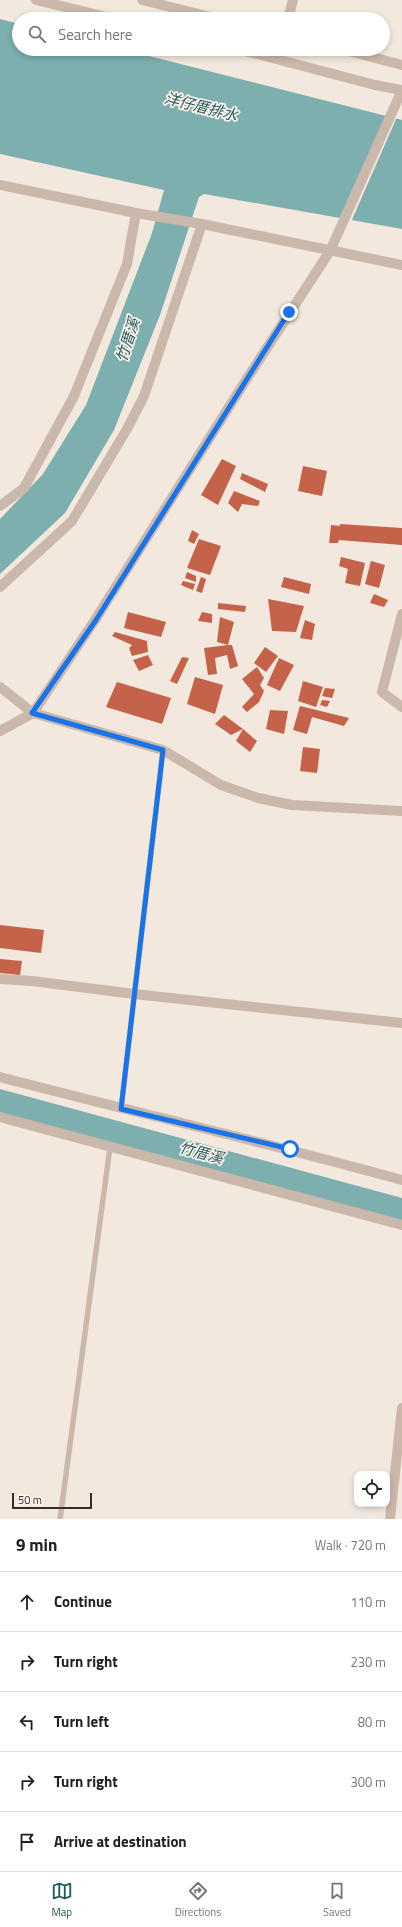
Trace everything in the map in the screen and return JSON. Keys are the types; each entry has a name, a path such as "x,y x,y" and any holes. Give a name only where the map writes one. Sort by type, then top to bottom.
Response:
{"street":[{"path":"36,0 86,12"},
{"path":"142,0 191,12"},
{"path":"290,12 293,0"},
{"path":"0,731 32,713 96,620 250,374 330,251 402,90 375,85 265,56"},
{"path":"368,56 402,65"},
{"path":"0,185 402,265"},
{"path":"0,506 24,488 74,396 127,264 136,213"},
{"path":"0,587 72,521 127,429 144,396 202,224"},
{"path":"402,614 382,692 402,707"},
{"path":"0,687 32,713 163,750 221,785 258,798 292,805 402,811"},
{"path":"0,979 32,981 134,994 402,1023"},
{"path":"0,1077 121,1109 290,1149 402,1180"},
{"path":"0,1117 402,1226"},
{"path":"390,1519 402,1408"}],"lane":[{"path":"121,1109 163,750"},
{"path":"60,1519 110,1147"}],"water":[{"path":"0,19 12,22 12,56 149,56 402,120 402,229 204,194 199,197 160,315 114,430 65,513 0,574 0,519 43,474 86,405 152,233 164,190 0,154"},
{"name":"竹厝溪","path":"0,1089 402,1198 402,1225 0,1114"}],"pier":[{"path":"390,115 397,117 351,222 345,221"}],"building":[{"path":"222,459 236,466 218,505 201,495"},
{"path":"303,466 327,471 322,496 298,491"},
{"path":"242,473 268,484 265,492 240,479"},
{"path":"234,491 260,501 258,506 242,504 238,512 228,503"},
{"path":"340,524 402,528 402,545 339,540 338,543 329,543 331,525 340,526"},
{"path":"192,530 199,534 194,544 188,541"},
{"path":"199,539 221,546 210,575 187,568"},
{"path":"341,557 365,563 360,586 345,583 348,569 339,566"},
{"path":"371,561 385,565 379,588 365,584"},
{"path":"187,572 196,576 196,582 185,578"},
{"path":"201,577 206,579 202,593 196,591"},
{"path":"284,577 311,584 309,594 281,587"},
{"path":"183,581 195,584 193,590 181,585"},
{"path":"374,594 388,600 384,607 370,603"},
{"path":"268,599 304,606 296,632 272,631"},
{"path":"218,603 246,606 245,612 218,609"},
{"path":"128,612 166,622 161,637 124,628"},
{"path":"202,612 212,614 212,623 198,621"},
{"path":"220,617 234,622 228,645 217,642"},
{"path":"305,620 315,624 312,640 300,638"},
{"path":"115,632 147,641 148,652 132,656 129,648 132,645 112,636"},
{"path":"232,645 238,666 230,669 227,655 215,658 217,674 208,675 204,648"},
{"path":"265,647 278,656 266,672 254,663"},
{"path":"148,655 153,665 139,671 133,660"},
{"path":"182,657 189,658 177,684 170,681"},
{"path":"279,658 294,665 280,691 267,685"},
{"path":"257,667 264,678 260,685 264,691 259,702 247,712 242,707 254,694 242,679"},
{"path":"195,677 223,685 215,714 187,704"},
{"path":"303,681 323,687 316,707 298,701"},
{"path":"117,682 171,698 162,724 106,707"},
{"path":"325,688 335,689 332,698 322,696"},
{"path":"322,700 330,701 327,707 320,705"},
{"path":"300,706 349,718 344,726 312,717 307,734 293,730"},
{"path":"270,710 288,711 284,734 266,729"},
{"path":"224,715 243,729 231,735 215,724"},
{"path":"243,729 257,741 250,752 236,741"},
{"path":"303,747 320,749 317,773 300,771"},
{"path":"0,925 44,930 41,953 0,948"},
{"path":"0,959 22,961 20,975 0,973"}],"route":[{"path":"289,312 96,620 32,713 163,750 121,1109 290,1149"}],"water label":[{"name":"洋仔厝排水","path":"201,107"}]}
